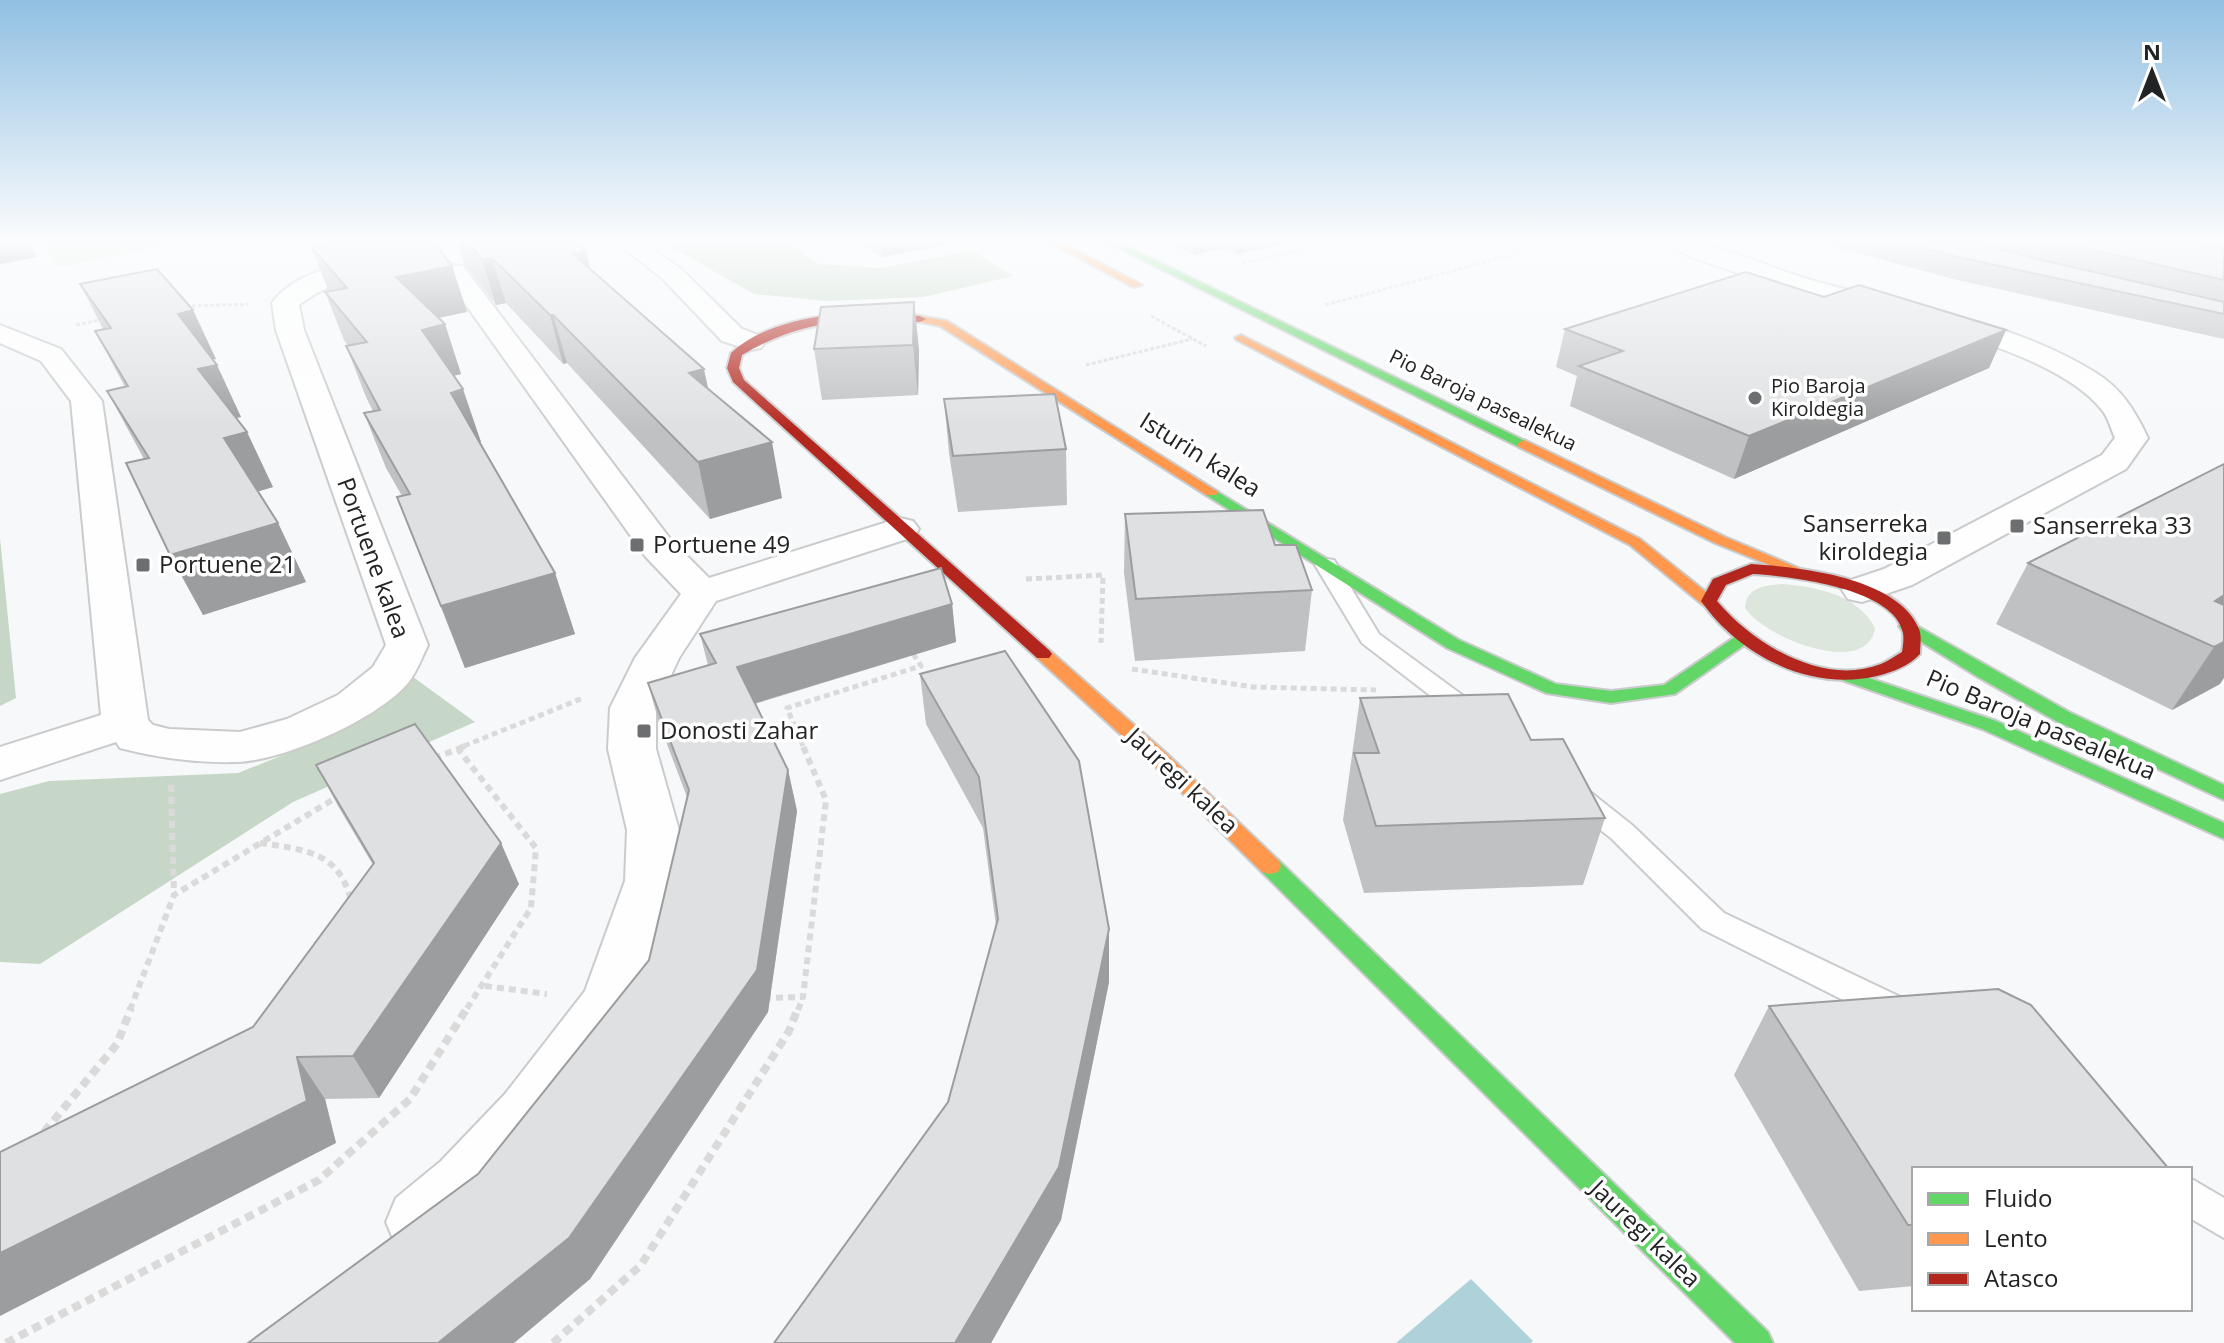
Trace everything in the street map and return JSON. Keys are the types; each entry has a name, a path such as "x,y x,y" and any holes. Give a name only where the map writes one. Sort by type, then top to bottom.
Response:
{"main road":[{"name":"Pio Baroja pasealekua","path":"1239,305 1720,540 1795,570 1862,590 1897,613 1908,626 2005,691 2070,725 2224,793"},
{"name":"Isturin kalea","path":"751,342 790,326 838,317 908,317 943,323 1453,644 1552,689 1611,697 1669,690 1741,641"},
{"name":"Pio Baroja pasealekua","path":"1225,330 1635,542 1674,570 1709,601 1719,621 1741,641 1769,656 1835,672 1989,725 2224,832"},
{"name":"Jauregi kalea","path":"751,342 737,353 733,368 739,382 1160,759 1757,1343"},
{"name":"Pio Baroja pasealekua","path":"1709,601 1711,589 1719,580 1733,573 1761,568 1795,570"},
{"name":"Pio Baroja pasealekua","path":"1835,672 1862,674 1902,663 1912,652 1914,640 1908,626"}],"street":[{"name":"Portuene kalea","path":"125,723 137,737 169,744 240,747 303,730 354,705 391,675 407,645 290,330 285,305"},
{"path":"479,305 658,548 702,593"},
{"path":"702,305 732,335 751,342"},
{"path":"1862,590 1898,577 2114,462 2132,438 2129,421 2107,393 2055,361 1956,326 1878,305"},
{"path":"0,764 125,723 86,401 51,355 6,336"},
{"path":"376,1257 465,1184 528,1115 611,1002 652,881 653,830 632,749 633,708 657,658 702,593 900,529"}],"lane":[{"path":"1325,563 1370,638 1491,729"},
{"path":"1562,785 1622,832 1713,921 1922,1024"},
{"path":"2192,1197 2224,1220"}],"path":[{"path":"180,306 226,305"},
{"path":"1320,306 1325,305"},
{"path":"6,336 119,316"},
{"path":"1078,367 1192,339"},
{"path":"1018,580 1103,575 1101,647"},
{"path":"553,1343 641,1265 789,1031 803,997 826,800 787,708 921,666 905,639"},
{"path":"1122,667 1214,685 1290,692 1381,689"},
{"path":"431,760 586,697"},
{"path":"42,1135 117,1044 174,895 169,744"},
{"path":"6,1343 319,1180 410,1099 531,908 536,848 458,749"},
{"path":"174,895 322,803 349,792"},
{"path":"259,842 319,852 348,879 352,905"},
{"path":"758,998 803,997"}],"shaded area":[{"path":"1783,584 1823,591 1847,600 1868,617 1875,628 1868,643 1854,650 1836,652 1815,648 1793,641 1756,620 1745,608 1749,596 1763,586"}],"green space":[{"path":"0,538 16,698 0,706"},
{"path":"413,677 475,722 293,802 40,964 0,962 0,794 49,781 238,773 321,740"}],"water":[{"path":"1471,1279 1533,1341 1531,1343 1396,1343"}],"building":[{"path":"95,305 188,305 193,310 178,314 217,365 198,369 247,432 224,438 278,523 170,555 126,463 149,458 107,391 128,386 95,331 111,328"},
{"path":"336,305 425,305 445,324 422,330 463,389 451,393 555,573 441,606 397,497 410,494 364,413 380,410 346,346 367,342"},
{"path":"539,305 631,305 704,369 689,373 772,442 698,462"},
{"path":"914,305 913,345 814,349 821,307"},
{"name":"Pio Baroja Kiroldegia","path":"1642,305 1923,305 2006,330 1749,436 1579,366 1623,351 1565,329"},
{"path":"2180,305 2224,305 2224,314"},
{"path":"1055,394 1066,449 953,456 944,399"},
{"path":"2224,464 2224,595 2215,601 2224,605 2224,642 2214,647 2028,563"},
{"path":"1263,510 1275,545 1296,545 1312,590 1136,599 1125,514"},
{"path":"941,568 952,604 737,667 788,770 757,970 569,1238 438,1343 248,1343 478,1174 649,960 689,790 648,683 716,663 700,634"},
{"path":"1005,651 1079,761 1109,929 1059,1167 955,1343 774,1343 948,1102 998,919 979,777 920,674"},
{"path":"1508,694 1531,740 1563,739 1605,818 1376,826 1354,753 1379,753 1360,698"},
{"path":"415,724 501,843 353,1056 297,1057 307,1101 0,1253 0,1152 253,1027 374,863 316,765"},
{"path":"1998,989 2031,1005 2167,1167 1912,1167 1912,1225 1908,1225 1769,1006"}],"traffic: fast":[{"path":"1239,305 1524,444"},
{"path":"1211,492 1453,644 1552,689 1611,697 1669,690 1741,641"},
{"path":"1908,626 1984,674 2062,717 2224,793"},
{"path":"1848,676 1989,725 2224,832"},
{"path":"1270,866 1757,1343"}],"traffic: slow":[{"path":"920,319 943,323 1211,492"},
{"path":"1241,338 1635,542 1709,601"},
{"path":"1524,444 1720,540 1795,570"},
{"path":"1043,654 1160,759 1270,866"}],"traffic: jam":[{"path":"920,319 848,316 802,323 758,340 737,353 733,368 739,382 1043,654"},
{"path":"1751,569 1825,578 1880,598 1900,613 1912,631 1911,654 1888,668 1861,674 1832,674 1774,656 1725,622 1709,601 1719,582 1751,569"}],"place":[{"name":"Pio Baroja Kiroldegia","path":"1755,398"},
{"name":"Sanserreka 33","path":"2017,526"},
{"name":"Sanserreka kiroldegia","path":"1944,538"},
{"name":"Portuene 49","path":"637,545"},
{"name":"Portuene 21","path":"143,565"},
{"name":"Donosti Zahar","path":"644,731"}]}
